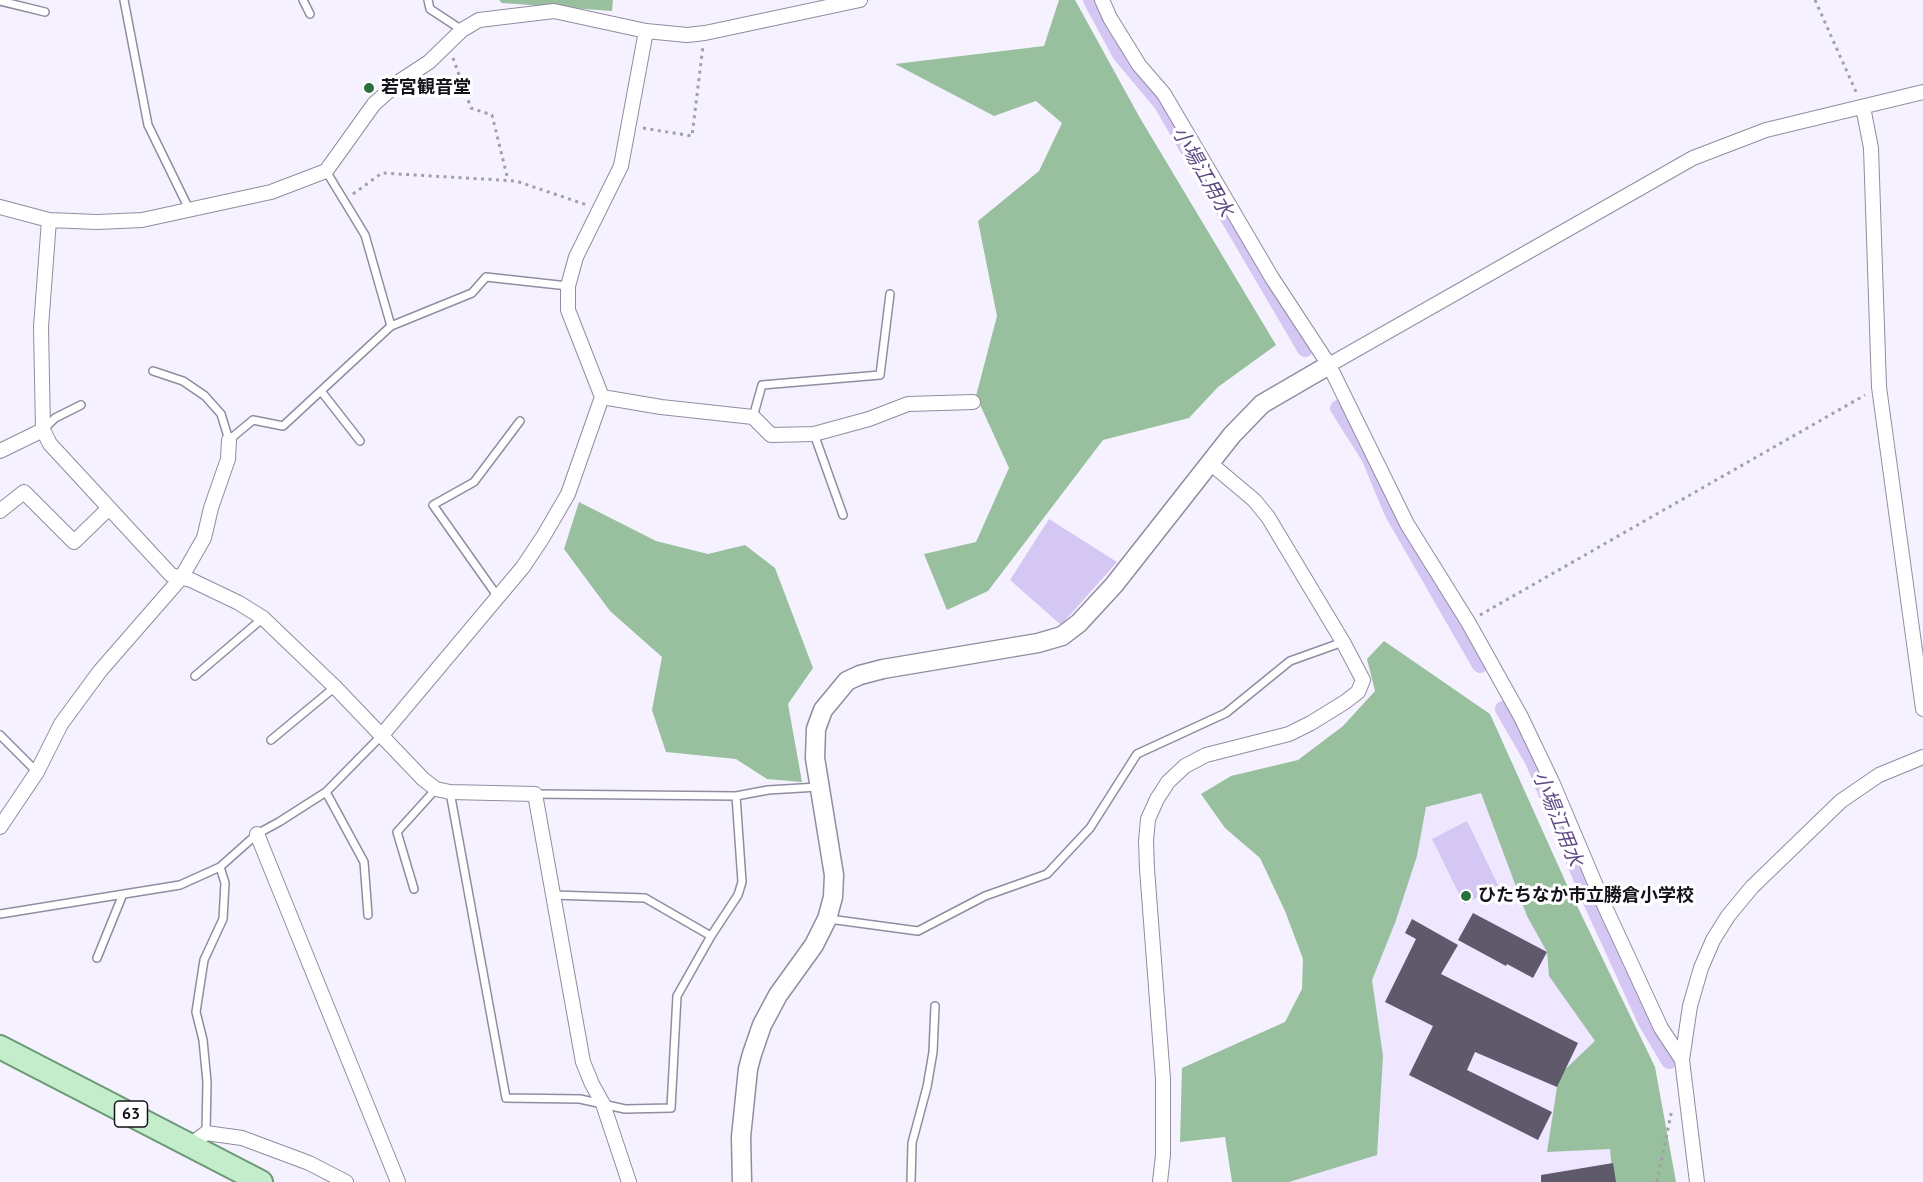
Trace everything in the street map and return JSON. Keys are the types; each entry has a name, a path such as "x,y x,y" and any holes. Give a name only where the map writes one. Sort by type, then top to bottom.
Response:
{"main road":[{"name":"63","path":"0,1047 198,1139 261,1182"}],"street":[{"path":"0,207 50,220 97,222 142,220 271,192 327,171 374,104 399,81 429,62 462,30 479,20 554,11 646,32 687,35 860,0"},
{"path":"1102,0 1138,65 1164,94 1272,278 1329,365 1407,524 1468,622 1525,727 1553,784 1605,908 1661,1028 1682,1060"},
{"path":"382,735 523,567 568,494 602,397 568,310 568,286 576,257 621,166 646,32"},
{"path":"742,1182 741,1137 748,1069 752,1053 762,1025 778,995 814,945 827,919 832,897 834,875 815,758 816,729 823,710 847,681 882,669 996,651 1062,636 1079,623 1114,585 1232,435 1262,404 1692,158 1767,130 1923,92"},
{"path":"1863,107 1871,148 1879,387 1923,709"},
{"path":"50,220 41,327 43,430 50,444 171,575 191,580 239,603 263,618 335,687 423,779 443,790 535,794 583,1062 603,1104 629,1182"},
{"path":"602,397 661,407 753,417 771,435 814,434 869,419 908,404 974,402"},
{"path":"0,452 43,430"},
{"path":"0,827 36,772 61,724 100,671 181,578 204,538 211,508 228,459 229,440"},
{"path":"1160,1182 1163,1155 1163,1079 1147,868 1148,819 1168,782 1185,766 1206,755 1289,734 1311,723 1358,692 1363,680 1343,642 1268,517 1254,500 1210,463"},
{"path":"0,511 24,492 74,542 108,509"},
{"path":"1696,1182 1682,1060 1690,1006 1701,968 1713,940 1728,916 1752,887 1841,801 1879,775 1923,757"},
{"path":"257,834 399,1182"},
{"path":"198,1139 242,1138 309,1163 346,1182"}],"lane":[{"path":"124,0 148,125 189,209"},
{"path":"303,0 310,14"},
{"path":"428,0 430,9 462,30"},
{"path":"0,2 45,12"},
{"path":"327,171 365,235 392,326"},
{"path":"153,371 183,381 205,396 221,414 229,440 253,420 283,426 392,326 472,293 486,277 568,286"},
{"path":"753,417 762,385 880,375 890,294"},
{"path":"321,391 360,441"},
{"path":"43,430 55,418 81,405"},
{"path":"498,597 433,505 474,482 520,421"},
{"path":"814,434 843,515"},
{"path":"195,676 263,618"},
{"path":"827,919 918,931 985,896 1047,874 1090,828 1137,754 1226,713 1290,661 1343,642"},
{"path":"271,740 335,687"},
{"path":"0,735 36,772"},
{"path":"0,914 180,885 220,867 257,834 326,792 382,735"},
{"path":"535,794 736,796 768,790 820,787"},
{"path":"443,790 506,1098 580,1100 625,1109 671,1108 677,996 738,894 742,882 736,796"},
{"path":"414,889 397,832 443,790"},
{"path":"326,792 364,862 368,915"},
{"path":"198,1139 207,1082 203,1040 196,1012 204,960 223,919 225,883 220,867"},
{"path":"97,958 123,894"},
{"path":"553,894 645,898 711,936"},
{"path":"911,1182 912,1143 927,1087 933,1052 934,1006"}],"path":[{"path":"1815,0 1863,107"},
{"path":"629,126 692,136 705,33"},
{"path":"448,45 471,108 492,116 508,180"},
{"path":"345,200 382,172 516,181 600,209"},
{"path":"1468,622 1879,387"},
{"path":"1656,1182 1673,1105"}],"shaded area":[{"path":"1049,519 1117,562 1061,625 1010,580"},
{"name":"ひたちなか市立勝倉小学校","path":"1509,776 1637,1138 1638,1182 1252,1182 1356,986 1405,805"},
{"path":"1467,821 1499,887 1464,904 1432,839"}],"green space":[{"path":"499,0 613,0 612,11 502,3"},
{"path":"1059,0 1075,0 1140,118 1276,345 1218,387 1189,418 1103,440 988,591 947,610 924,554 976,542 1009,468 976,396 997,316 978,221 1039,171 1062,123 1036,101 994,116 895,64 1044,46"},
{"path":"579,502 656,541 708,554 745,545 775,568 813,668 788,704 802,782 767,779 736,759 666,752 652,710 662,657 610,611 564,549"},
{"path":"1384,641 1490,714 1567,885 1655,1067 1676,1182 1613,1182 1610,1149 1547,1152 1557,1087 1556,1078 1595,1041 1549,976 1547,952 1527,916 1481,793 1426,807 1417,856 1395,923 1372,980 1383,1056 1377,1155 1289,1182 1232,1182 1225,1137 1180,1142 1182,1068 1285,1022 1302,989 1303,959 1285,911 1260,858 1225,828 1201,794 1231,776 1298,760 1343,726 1375,691 1367,659"}],"building":[{"path":"1473,913 1547,952 1533,978 1458,940"},
{"path":"1412,919 1458,945 1441,974 1578,1043 1557,1087 1475,1052 1467,1070 1552,1112 1538,1140 1409,1075 1433,1026 1385,1002 1416,939 1405,933"},
{"path":"1613,1163 1616,1182 1541,1182 1541,1175"}],"waterway":[{"name":"小場江用水","path":"1091,0 1120,54 1161,103 1305,349"},
{"name":"小場江用水","path":"1338,408 1369,457 1392,512 1480,665"},
{"name":"小場江用水","path":"1503,709 1533,761 1588,895 1646,1022 1669,1061"}],"place":[{"name":"若宮観音堂","path":"369,88"},
{"name":"ひたちなか市立勝倉小学校","path":"1466,896"}]}
